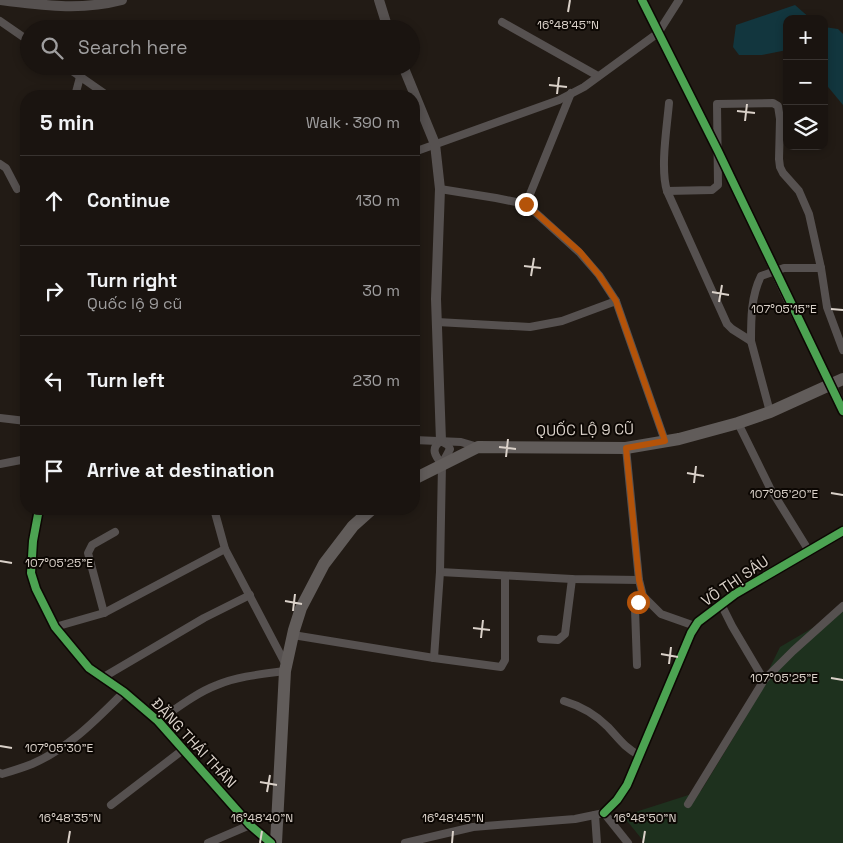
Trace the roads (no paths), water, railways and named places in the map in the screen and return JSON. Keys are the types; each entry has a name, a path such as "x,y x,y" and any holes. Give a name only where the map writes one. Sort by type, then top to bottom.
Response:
{"main road":[{"name":"QUỐC LỘ 9 CŨ","path":"420,476 478,447 626,448 665,441 738,423 770,412 837,381"},
{"path":"276,843 286,668 293,635 301,608 324,564 354,526 366,515"}],"street":[{"path":"0,0 64,8 120,0"},
{"path":"378,0 385,20"},
{"path":"642,0 718,151 774,270 837,381 843,411"},
{"path":"420,150 559,100 584,87 658,33 679,0"},
{"path":"0,21 20,35"},
{"path":"502,22 598,76"},
{"path":"77,75 99,90"},
{"path":"407,75 413,90"},
{"path":"77,90 80,77"},
{"path":"526,204 571,93"},
{"path":"669,103 664,166 667,190 727,324 751,341"},
{"path":"667,190 712,190 718,185 717,104 773,103 778,106 780,119 780,167 803,198 811,220 829,312 843,350"},
{"path":"420,107 435,144 440,189 437,322 441,441"},
{"path":"0,164 6,168 17,189"},
{"path":"440,189 526,204 580,252 599,275 616,301 665,441"},
{"path":"770,412 751,341 753,301 756,286 761,276 774,270 784,268 821,268"},
{"path":"437,322 530,327 562,321 616,301"},
{"path":"0,418 20,420"},
{"path":"738,423 770,488 809,551"},
{"path":"420,440 461,442 478,447"},
{"path":"434,658 440,572 442,464 450,449 448,445 441,441"},
{"path":"441,441 435,444 433,449 436,457 442,464"},
{"path":"626,448 639,580 643,596 661,614 695,626"},
{"path":"0,464 20,460"},
{"name":"ĐẶNG THÁI THÂN","path":"38,515 33,541 31,573 36,589 55,627 75,654 89,668 124,692 158,721 250,826 271,843"},
{"path":"158,721 196,695 216,685 286,668 225,549 216,515"},
{"name":"VÕ THỊ SÁU","path":"604,813 617,800 627,785 691,633 698,622 765,575 843,531"},
{"path":"104,613 88,553 92,545 115,532"},
{"path":"55,627 104,613 225,549"},
{"path":"440,572 572,579 639,580"},
{"path":"293,635 498,667 503,665 505,660 505,576"},
{"path":"541,639 558,640 565,634 572,579"},
{"path":"102,678 204,618 250,595"},
{"path":"637,664 635,609 643,596"},
{"path":"722,604 732,626 764,680"},
{"path":"688,804 764,680 843,606"},
{"path":"0,773 2,774 32,764 67,744 91,726 124,692"},
{"path":"564,701 578,705 590,712 623,745 640,756"},
{"path":"111,805 184,749"},
{"path":"405,843 473,827 575,819 604,813 628,843"},
{"path":"596,815 597,843"},
{"path":"208,843 250,826"}],"water":[{"path":"795,5 806,15 783,15 783,51 762,55 739,55 733,47 736,25"},
{"path":"828,28 838,29 843,34 843,105 828,87"}]}
